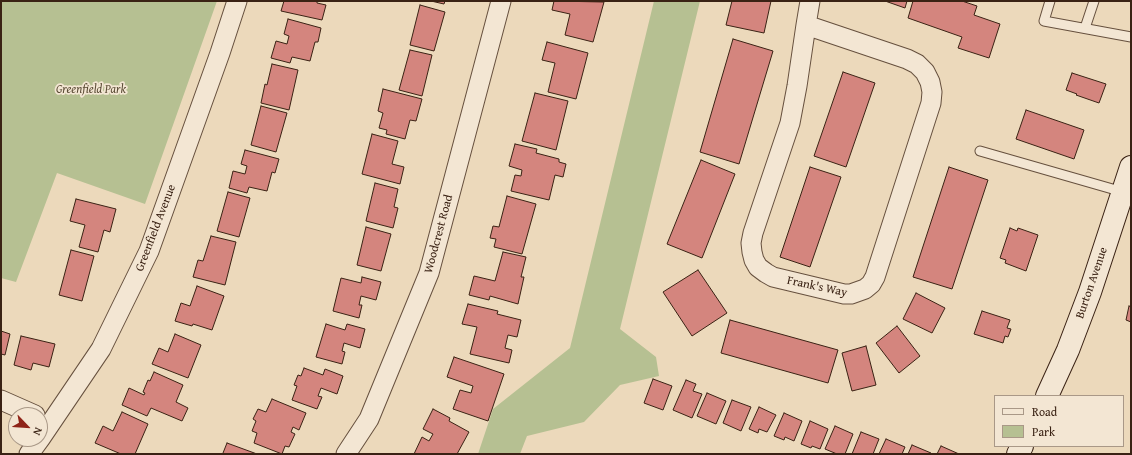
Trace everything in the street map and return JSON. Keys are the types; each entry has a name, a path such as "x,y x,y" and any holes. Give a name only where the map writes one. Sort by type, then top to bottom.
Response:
{"main road":[{"name":"Burton Avenue","path":"1047,395 1068,350 1087,299 1131,167"}],"street":[{"name":"Greenfield Avenue","path":"48,411 101,349 149,251 220,53 237,1"},
{"name":"Woodcrest Road","path":"346,454 369,419 429,273 501,1"},
{"name":"Frank's Way","path":"806,25 907,59 917,64 925,72 930,82 932,92 931,103 875,277 871,284 852,294 844,294 773,277 758,267 752,252 751,243 753,233 790,123 798,86 806,25 810,1"},
{"path":"1,400 17,407"}],"lane":[{"path":"1050,1 1044,21 1131,37"},
{"path":"1086,28 1092,1"},
{"path":"980,151 1123,192"}],"green space":[{"name":"Greenfield Park","path":"1,1 217,1 145,204 57,173 16,282 1,278"},
{"path":"654,1 700,1 620,329 656,357 659,376 620,385 584,422 527,436 520,454 478,454 493,409 570,348"}],"building":[{"path":"284,1 317,1 317,3 326,5 322,20 281,11"},
{"path":"431,1 445,1 444,4"},
{"path":"554,1 604,2 593,42 565,35 570,14 552,10"},
{"path":"732,1 771,1 764,33 726,25"},
{"path":"885,1 907,1 905,8"},
{"path":"913,1 962,1 977,6 974,15 1000,24 989,58 958,48 962,37 908,18"},
{"path":"420,5 445,12 434,51 410,45"},
{"path":"288,19 321,28 318,42 315,42 310,61 292,57 290,63 271,58 276,41 287,44 289,36 284,34"},
{"path":"733,39 773,51 739,164 700,152"},
{"path":"547,42 588,53 576,99 548,92 555,63 542,60"},
{"path":"410,50 432,55 422,96 399,90"},
{"path":"272,64 298,70 289,110 261,103 265,84 267,85"},
{"path":"843,72 875,83 846,167 814,156"},
{"path":"1072,73 1106,84 1099,103 1066,90"},
{"path":"383,89 422,99 416,121 410,120 405,139 386,134 387,130 379,128 383,113 378,111"},
{"path":"535,93 568,101 556,150 522,141"},
{"path":"261,106 287,113 276,152 251,145"},
{"path":"1026,110 1084,130 1074,159 1016,139"},
{"path":"372,134 398,141 392,164 404,167 400,184 362,174"},
{"path":"515,144 537,149 536,153 559,159 559,162 566,164 563,177 555,175 549,200 511,191 515,175 521,176 522,170 509,166"},
{"path":"245,150 279,159 275,173 272,172 267,191 249,187 247,193 229,188 233,171 245,174 247,166 241,164"},
{"path":"701,160 735,174 702,258 667,244"},
{"path":"810,167 841,177 810,267 780,257"},
{"path":"949,167 988,180 952,289 913,277"},
{"path":"375,183 398,189 394,207 398,208 393,228 366,221"},
{"path":"228,192 250,198 239,237 217,231"},
{"path":"507,196 536,204 522,254 494,247 496,239 490,238 493,226 499,227"},
{"path":"76,199 116,209 110,232 104,230 98,252 79,247 85,225 70,221"},
{"path":"366,227 391,234 381,271 357,265"},
{"path":"1010,228 1017,231 1018,228 1038,235 1026,271 1005,263 1006,260 1000,258"},
{"path":"211,236 236,242 225,285 193,277 198,260 203,261"},
{"path":"71,250 94,256 82,301 59,295"},
{"path":"503,252 526,257 521,277 524,277 518,304 490,296 489,300 469,295 474,276 495,281"},
{"path":"698,270 727,313 692,336 663,292"},
{"path":"362,277 381,282 376,300 361,296 359,305 362,305 359,318 333,311 341,278 361,283"},
{"path":"197,286 224,296 212,330 193,324 192,326 175,321 181,303 190,306"},
{"path":"916,293 945,308 932,333 903,319"},
{"path":"468,304 498,311 497,314 521,320 517,337 508,335 505,348 512,350 509,363 470,354 477,327 462,324"},
{"path":"1129,306 1131,307 1131,322 1126,320"},
{"path":"982,311 1010,320 1007,328 1011,329 1008,337 1005,336 1003,343 974,334"},
{"path":"730,320 838,350 828,383 721,353"},
{"path":"326,324 345,330 347,324 365,329 360,348 344,343 342,351 345,352 342,364 316,357"},
{"path":"897,326 920,356 899,373 876,343"},
{"path":"1,331 10,334 5,355 1,354"},
{"path":"175,334 201,345 188,378 152,364 159,348 168,352"},
{"path":"21,336 55,344 49,367 33,363 31,370 14,365"},
{"path":"866,346 876,385 852,391 842,353"},
{"path":"454,357 504,374 488,421 453,409 460,390 471,393 473,386 447,377"},
{"path":"304,368 323,375 325,369 343,376 337,394 321,388 318,396 322,397 317,409 292,400 297,386 294,385 298,375 301,376"},
{"path":"154,372 183,385 176,402 188,408 182,421 151,408 147,416 122,405 129,388 144,395 145,393 143,392 148,380 150,381"},
{"path":"653,379 672,386 663,410 644,403"},
{"path":"686,380 696,384 693,391 702,394 692,418 673,410"},
{"path":"707,393 726,401 716,424 697,416"},
{"path":"272,399 306,413 299,430 293,427 291,432 295,434 289,447 285,446 282,454 254,443 257,433 252,431 256,421 253,419 258,409 266,412"},
{"path":"732,400 751,407 741,431 723,423"},
{"path":"759,407 776,415 767,432 759,429 758,433 749,429"},
{"path":"433,409 450,418 449,421 469,432 457,454 414,454 422,437 429,441 433,434 423,429"},
{"path":"122,412 148,424 135,454 121,454 95,443 103,426 113,431"},
{"path":"784,413 802,421 794,441 785,437 784,440 774,436"},
{"path":"810,421 828,429 820,449 812,446 811,448 801,444"},
{"path":"835,426 853,434 845,454 837,454 825,449"},
{"path":"861,432 879,439 873,454 852,454"},
{"path":"886,439 905,447 902,454 879,454"},
{"path":"227,443 257,454 224,454 223,453"},
{"path":"912,445 931,453 908,454"},
{"path":"941,446 959,454 937,454"}]}
